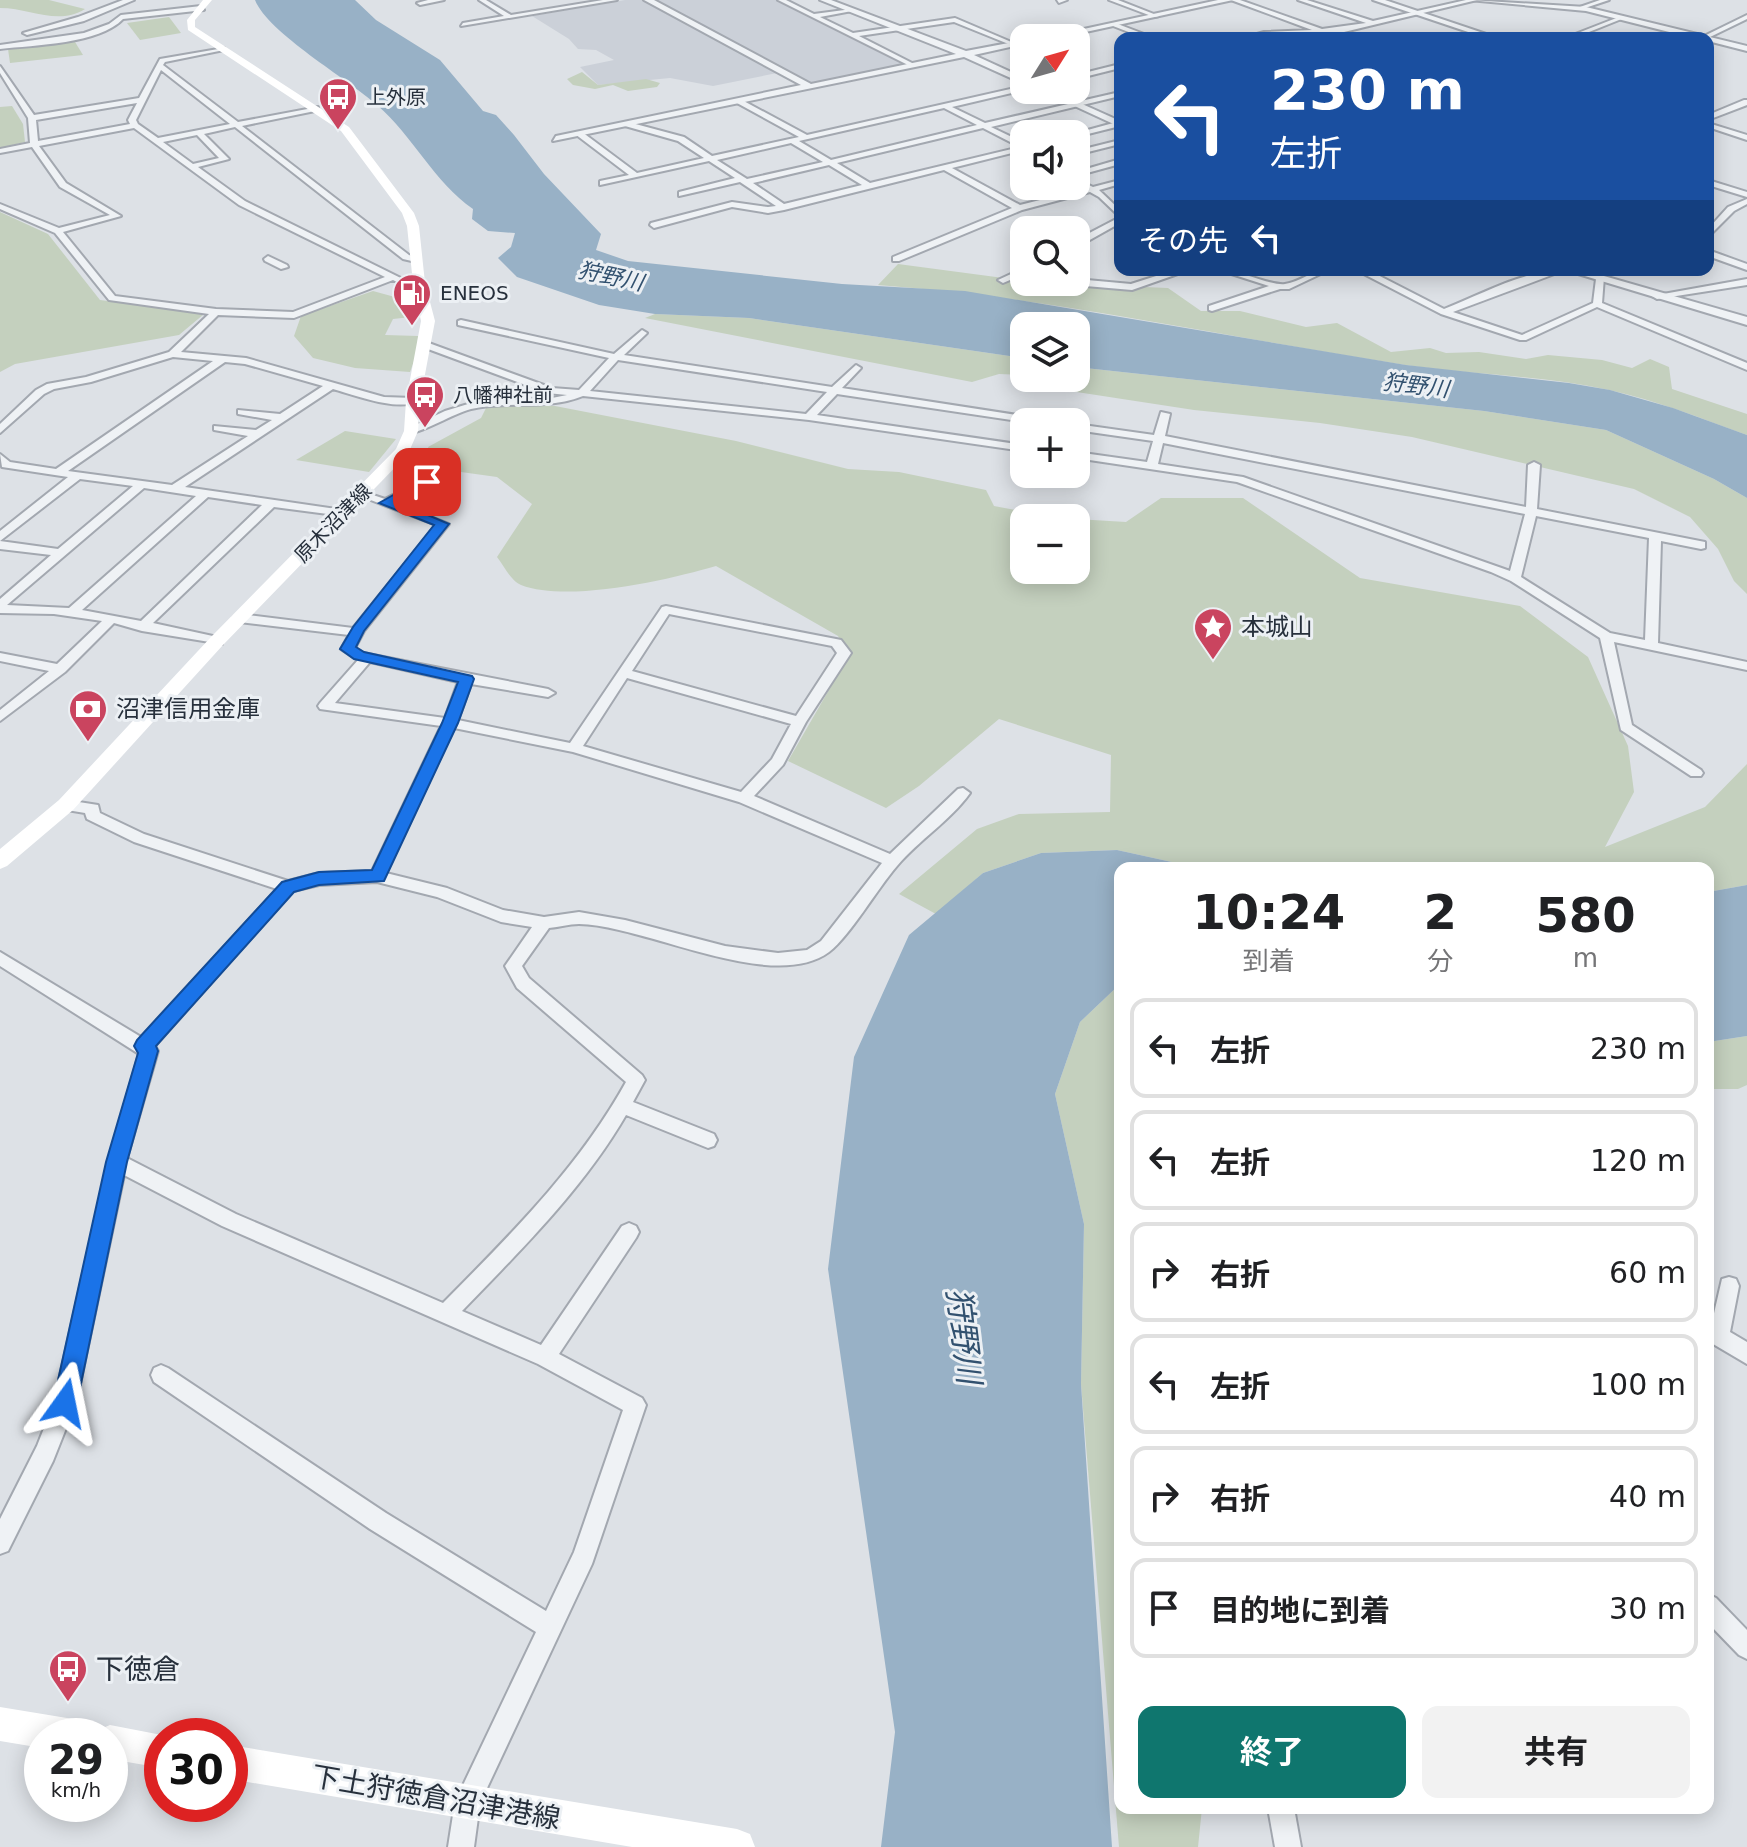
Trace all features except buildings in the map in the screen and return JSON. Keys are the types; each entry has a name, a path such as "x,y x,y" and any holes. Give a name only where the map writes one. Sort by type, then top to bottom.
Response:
{"main road":[{"name":"原木沼津線","path":"0,861 66,805 217,641 403,451 411,431 413,401 428,321 413,226 408,213 357,140 191,28 191,20 204,4"},
{"path":"0,1724 24,1728"},
{"name":"下土狩徳倉沼津港線","path":"248,1765 737,1847"}],"street":[{"path":"0,38 81,19 130,0"},
{"path":"420,3 441,0"},
{"path":"482,0 510,17"},
{"path":"463,25 614,0"},
{"path":"648,0 809,86"},
{"path":"781,0 912,65"},
{"path":"824,0 1010,75"},
{"path":"1112,0 1156,16"},
{"path":"1090,30 1231,0 1323,31"},
{"path":"1301,0 1373,24"},
{"path":"1377,0 1476,32"},
{"path":"1312,32 1373,24 1473,0 1580,8 1677,32"},
{"path":"1580,8 1606,0"},
{"path":"0,47 85,35 112,26 121,17 204,4"},
{"path":"813,16 850,10"},
{"path":"1714,34 1747,17"},
{"path":"1584,32 1621,18"},
{"path":"854,35 955,20 1010,43"},
{"path":"1115,25 1134,32"},
{"path":"1714,41 1747,49"},
{"path":"556,139 1010,45"},
{"path":"222,49 162,60 132,120 135,125 242,203 422,291"},
{"path":"159,65 406,257 416,259"},
{"path":"0,68 32,118 34,144 63,185 117,216 58,231"},
{"path":"1090,74 1114,68"},
{"path":"1090,79 1095,80"},
{"path":"1108,85 1114,88"},
{"path":"603,183 1010,91"},
{"path":"1090,100 1114,94"},
{"path":"32,118 141,100"},
{"path":"740,101 805,137"},
{"path":"1714,116 1747,102"},
{"path":"682,194 1077,104 1114,121"},
{"path":"945,106 1010,142"},
{"path":"157,141 315,109"},
{"path":"628,124 681,139 784,207"},
{"path":"0,151 135,125"},
{"path":"1090,132 1114,126"},
{"path":"1714,127 1747,138"},
{"path":"194,166 225,159 198,132"},
{"path":"579,134 636,176"},
{"path":"792,140 870,186"},
{"path":"1090,150 1114,144"},
{"path":"654,225 732,204 768,210 784,207 1010,153"},
{"path":"1090,170 1114,164"},
{"path":"945,167 1019,208"},
{"path":"896,259 1019,208 1114,184"},
{"path":"1714,184 1747,195"},
{"path":"1092,190 1102,195 1114,210"},
{"path":"1714,227 1731,209 1747,201"},
{"path":"0,206 58,231 112,298 216,312 294,315 390,278"},
{"path":"1090,236 1114,222"},
{"path":"1714,255 1747,267"},
{"path":"268,259 284,267"},
{"path":"1090,283 1132,287 1166,276"},
{"path":"1245,276 1286,287 1311,276"},
{"path":"1373,276 1444,312 1523,338 1597,304 1747,367"},
{"path":"1444,312 1539,276"},
{"path":"1591,276 1747,321"},
{"path":"1003,280 1010,277"},
{"path":"1597,304 1601,279"},
{"path":"1657,296 1747,282"},
{"path":"1212,308 1279,286"},
{"path":"173,354 216,312"},
{"path":"461,323 616,357 1010,417"},
{"path":"411,431 455,410 490,403 553,403 582,393 642,333"},
{"path":"423,344 551,391 809,417 1010,446"},
{"path":"0,430 40,392 51,386 87,380 173,354 224,358 384,400 413,401"},
{"path":"59,472 224,358"},
{"path":"809,417 856,368"},
{"path":"174,489 330,386"},
{"path":"242,412 282,418"},
{"path":"1152,465 1165,414"},
{"path":"218,428 258,434"},
{"path":"1090,429 1161,439 1701,545"},
{"path":"1090,457 1239,479 1472,559 1515,578 1606,636 1747,666"},
{"path":"0,478 6,472 3,461 141,485 343,513"},
{"path":"1515,578 1531,512 1534,465"},
{"path":"0,537 78,475"},
{"path":"386,503 427,482"},
{"path":"0,607 141,485"},
{"path":"71,613 205,494"},
{"path":"361,494 443,524 357,632 348,649 367,657 466,679 548,693"},
{"path":"142,627 271,503"},
{"path":"1651,644 1655,536"},
{"path":"0,545 60,553"},
{"path":"0,607 71,613 217,641"},
{"path":"574,748 666,610 836,643 844,653 799,722 778,762 744,798"},
{"path":"239,618 357,632"},
{"path":"0,717 60,669 110,620"},
{"path":"1606,636 1626,727 1696,773"},
{"path":"0,657 60,669"},
{"path":"367,657 325,706 450,723 574,748 744,798 892,861"},
{"path":"625,673 799,722"},
{"path":"377,876 450,723 466,679"},
{"path":"66,805 93,809 92,815 139,838 288,887 319,879 377,876 441,892 501,916 544,923 579,918 625,926 725,952 778,959 811,956 827,945 892,861 963,793"},
{"path":"144,1046 288,887"},
{"path":"447,1313 518,1240 575,1174 616,1121 636,1080 523,983 513,966 544,923"},
{"path":"0,958 149,1051 117,1162 65,1403 45,1453 0,1543"},
{"path":"623,1106 708,1140"},
{"path":"117,1162 229,1220 545,1357 635,1405 584,1556 468,1802 461,1847"},
{"path":"545,1357 629,1232"},
{"path":"1729,1286 1714,1334 1747,1354"},
{"path":"161,1375 378,1521 550,1627"},
{"path":"1714,1612 1747,1647"},
{"path":"1282,1814 1288,1847"}],"shaded area":[{"path":"625,0 643,0 777,73 713,86 670,78 598,85 580,67 614,60 596,50 578,49 569,39 532,16"},
{"path":"655,0 778,0 908,64 811,83"}],"green space":[{"path":"0,0 49,0 85,9 75,14 54,16 0,8"},
{"path":"169,17 181,33 140,40 127,23"},
{"path":"75,42 83,55 10,63 8,49"},
{"path":"582,72 598,85 646,79 660,83 657,87 628,91 613,85 595,89 573,85 567,79"},
{"path":"12,106 23,124 25,142 0,148 0,107"},
{"path":"0,212 48,234 100,300 204,314 179,335 15,364 0,372"},
{"path":"898,264 1010,279 1010,296 1090,296 1090,285 1168,288 1201,311 1240,311 1306,327 1337,323 1391,352 1430,348 1446,353 1479,352 1526,359 1548,355 1602,360 1632,368 1650,359 1669,367 1672,389 1747,414 1747,435 1644,399 1584,385 1405,365 1076,309 878,285"},
{"path":"373,291 413,302 420,316 393,319 385,335 418,336 417,353 410,372 355,368 313,358 294,336 301,316"},
{"path":"655,314 749,318 1010,356 1010,374 999,374 972,382 645,318"},
{"path":"1090,369 1484,411 1606,430 1714,479 1747,498 1747,594 1734,581 1718,549 1690,517 1634,489 1412,437 1320,423 1194,410 1077,392 1090,392"},
{"path":"487,406 555,406 736,441 848,469 899,472 986,490 994,506 1010,509 1010,584 1090,584 1090,520 1126,522 1161,498 1243,498 1360,578 1520,606 1588,657 1628,746 1634,792 1605,847 1705,807 1747,764 1747,885 1714,891 1714,862 1172,862 1117,850 1041,853 983,873 936,914 899,894 977,829 1019,814 1110,812 1111,755 999,719 919,786 886,808 788,761 849,655 838,636 716,566 646,583 591,591 541,590 521,585 497,557 532,504 497,477 461,472 447,458 430,453 428,447 481,418"},
{"path":"345,431 396,439 369,472 296,460"},
{"path":"1114,990 1114,1786 1081,1384 1084,1224 1055,1094 1080,1022"},
{"path":"1747,1036 1747,1085 1738,1089 1714,1089 1714,1041"},
{"path":"1116,1814 1201,1814 1198,1847 1119,1847"}],"water":[{"name":"狩野川","path":"255,0 355,0 376,20 440,60 483,111 496,115 544,174 601,234 596,250 628,261 842,284 965,291 1406,365 1610,390 1673,408 1747,435 1747,498 1714,479 1606,430 1484,411 1090,369 1090,312 1010,312 1010,356 749,318 655,314 599,305 517,277 498,258 511,247 515,233 488,231 472,219 473,209 447,186 390,117 292,41 263,13"},
{"name":"狩野川","path":"1117,850 1172,862 1114,862 1114,990 1080,1022 1055,1094 1084,1224 1081,1384 1112,1847 881,1847 895,1732 828,1269 854,1057 909,935 983,873 1041,853"},
{"path":"1747,885 1747,1036 1714,1041 1714,891"}],"place":[{"name":"上外原","path":"338,131"},
{"name":"ENEOS","path":"412,327"},
{"name":"八幡神社前","path":"425,429"},
{"name":"本城山","path":"1213,661"},
{"name":"沼津信用金庫","path":"88,743"},
{"name":"下徳倉","path":"68,1703"}],"route":[{"path":"65,1403 117,1162 149,1051 144,1046 288,887 319,879 377,876 450,723 466,679 359,656 348,649 358,630 443,524 386,503 405,490 427,482"}]}
